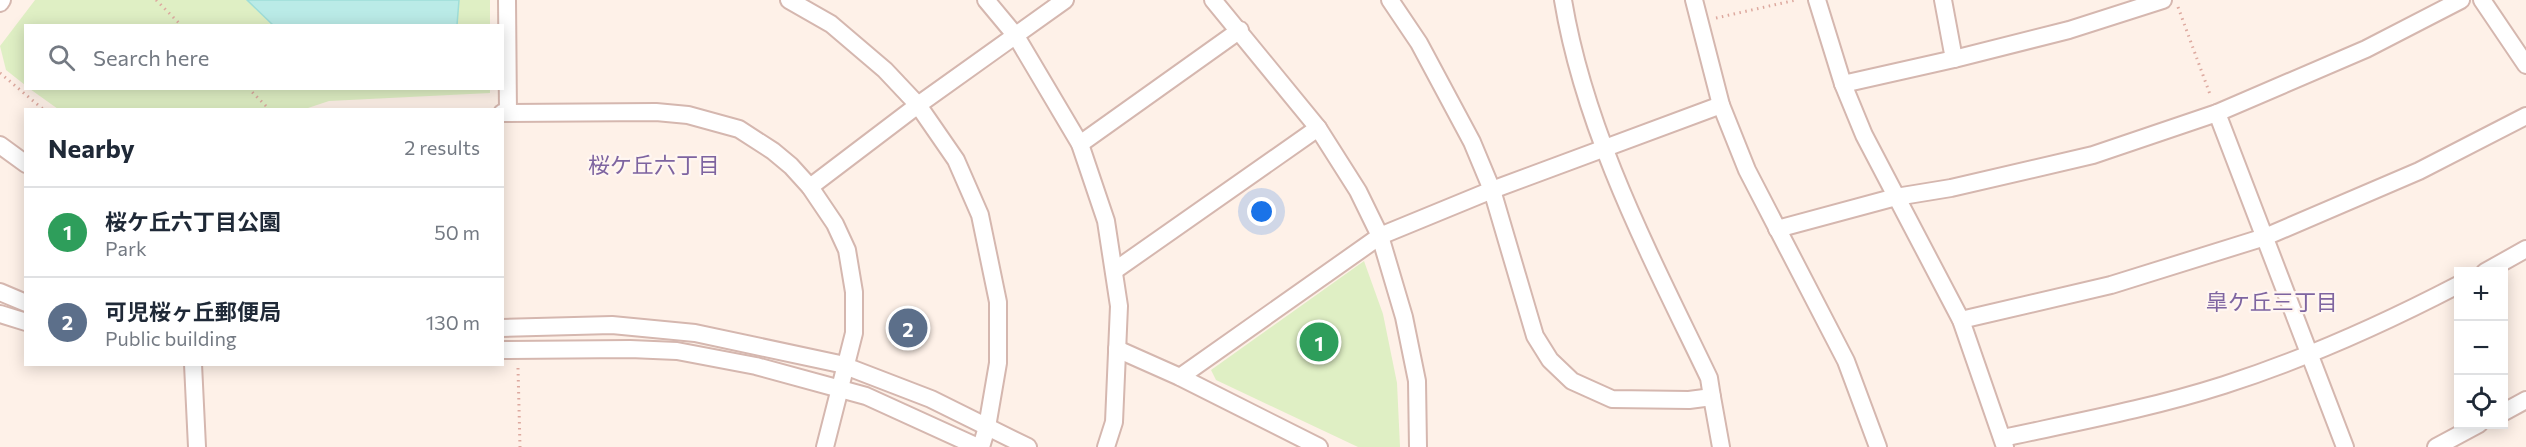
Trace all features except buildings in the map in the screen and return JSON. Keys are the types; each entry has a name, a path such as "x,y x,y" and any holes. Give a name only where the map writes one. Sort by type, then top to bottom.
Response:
{"street":[{"path":"507,0 505,113 656,112 688,115 739,129 772,151 810,187 834,224 847,250 854,292 854,322 846,366 838,388 825,447"},
{"path":"510,350 677,351 756,366 884,403 979,447 987,427 998,363 998,302 980,215 956,160 918,105 885,70 831,24 789,0"},
{"path":"986,0 1016,36 1080,144 1106,221 1119,306 1114,422 1106,447"},
{"path":"810,187 918,105 1065,0"},
{"path":"1214,0 1318,128 1358,192 1380,236 1404,317 1417,381 1418,447"},
{"path":"1390,0 1419,43 1454,105 1492,190 1535,336 1550,360 1572,381 1612,399 1689,400 1712,397"},
{"path":"1563,0 1570,40 1604,148 1709,378 1721,447"},
{"path":"1694,0 1721,105 1747,170 1846,361 1878,447"},
{"path":"1817,0 1843,84 1864,135 1961,320 2004,443 2223,385 2310,355 2454,287"},
{"path":"1943,0 1954,59"},
{"path":"1843,84 2069,30 2163,0"},
{"path":"1777,229 1896,196 1951,188 2092,155 2217,113 2366,49 2461,0"},
{"path":"2482,0 2526,65"},
{"path":"1080,144 1240,30"},
{"path":"1180,377 1380,236 1492,190 1721,105"},
{"path":"2217,113 2345,447"},
{"path":"1961,320 2111,285 2265,237 2419,171 2526,116"},
{"path":"1114,271 1318,128"},
{"path":"0,145 24,163"},
{"path":"2494,267 2526,249"},
{"path":"0,292 24,302"},
{"path":"0,314 24,321"},
{"path":"504,328 612,325 695,333 846,366 931,399 1028,447"},
{"path":"1117,349 1180,377 1319,447"},
{"path":"193,366 197,447"},
{"path":"2508,410 2526,400"},
{"path":"2436,447 2470,429"}],"path":[{"path":"156,0 180,24"},
{"path":"1699,22 1796,0"},
{"path":"2176,0 2217,113"},
{"path":"0,73 42,108"},
{"path":"250,90 268,108"},
{"path":"510,350 520,447"}],"green space":[{"path":"35,0 490,0 490,24 24,24 24,84 6,70 0,46"},
{"path":"31,90 490,90 490,93 329,101 308,108 57,108"},
{"path":"1364,261 1383,314 1397,383 1400,447 1358,447 1216,380 1211,370"}],"water":[{"path":"247,0 459,0 457,24 272,24"}],"place":[{"name":"可児桜ヶ丘郵便局","path":"908,328"},
{"name":"桜ケ丘六丁目公園","path":"1319,342"}],"district":[{"name":"桜ケ丘六丁目","path":"654,164"},
{"name":"皐ケ丘三丁目","path":"2272,301"}]}
